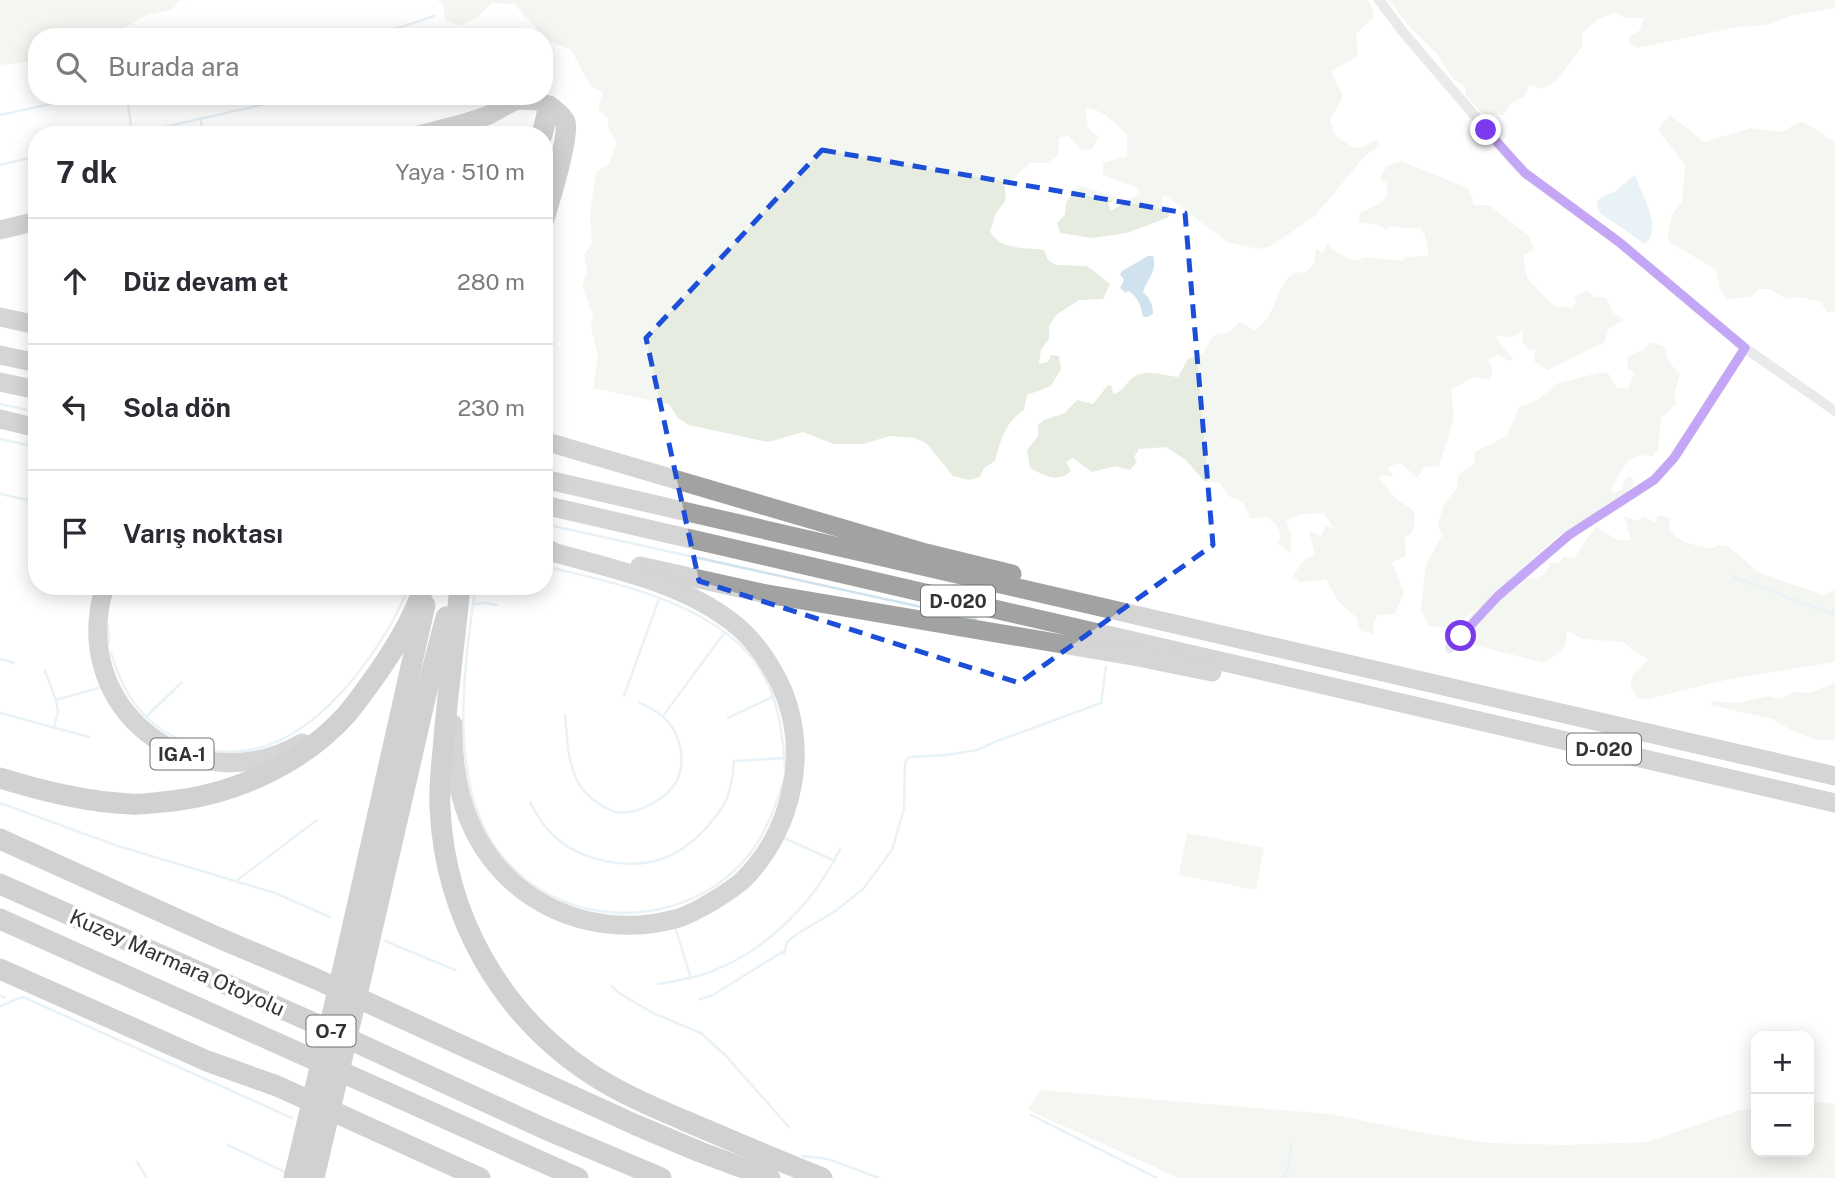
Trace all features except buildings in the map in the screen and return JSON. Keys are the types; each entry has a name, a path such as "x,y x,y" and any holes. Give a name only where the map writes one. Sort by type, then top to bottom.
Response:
{"highway":[{"path":"454,126 489,115 507,105"},
{"path":"544,126 549,106 565,120 561,155 553,185"},
{"path":"0,230 28,223"},
{"path":"0,317 28,323"},
{"path":"0,355 28,361"},
{"path":"0,382 28,388"},
{"path":"0,419 28,426"},
{"path":"553,444 926,553 1178,611 1312,646 1364,668"},
{"name":"D-020","path":"553,481 1835,776"},
{"name":"D-020","path":"553,507 1835,803"},
{"path":"553,547 762,593 1138,657 1279,688 1341,696 1372,696"},
{"path":"455,634 453,729 459,791 475,836 516,885 551,909 578,919 601,924 627,925 677,919 697,910 742,880 781,825 795,774 796,752 792,717 785,695 770,665 733,623 701,602 645,579 553,551"},
{"name":"IGA-1","path":"102,595 98,631 102,663 121,705 137,725 156,742 185,756 206,761 241,763 278,755 301,744 362,693 396,645 421,595"},
{"path":"354,965 427,595"},
{"path":"294,1178 314,1136 354,965 452,595"},
{"path":"459,595 447,692 441,775 443,846 451,885 465,923 498,982 523,1016 556,1049 622,1093 822,1178"},
{"path":"0,778 81,800 134,804 176,801 215,794 251,781 306,750 348,713 362,693"},
{"path":"0,839 325,983 624,1120 771,1178"},
{"name":"Kuzey Marmara Otoyolu","path":"0,884 545,1129 661,1178"},
{"name":"Kuzey Marmara Otoyolu","path":"0,919 578,1178"},
{"path":"0,969 207,1061 277,1086 480,1178"},
{"path":"207,1061 248,1086 453,1178"},
{"path":"314,1136 314,1178"}],"street":[{"path":"1379,0 1403,32 1525,173 1619,242 1745,348 1835,411"},
{"path":"1450,648 1498,596 1569,535 1654,480 1674,458 1745,348"}],"highlighted area":[{"path":"822,150 1185,213 1213,545 1019,683 699,581 646,338"}],"shaded area":[{"path":"0,0 186,0 179,1 173,9 145,16 124,28 28,28 28,62 0,65"},
{"path":"437,0 1368,0 1373,10 1373,18 1356,34 1358,56 1331,71 1343,96 1330,120 1335,136 1353,147 1360,148 1377,140 1380,145 1364,157 1315,216 1271,246 1258,249 1227,242 1165,195 1162,196 1162,207 1168,209 1169,217 1127,233 1092,238 1060,233 1057,223 1065,215 1066,203 1078,185 1117,197 1108,204 1111,211 1140,193 1136,187 1103,175 1103,163 1127,156 1127,134 1102,114 1085,108 1088,128 1099,137 1092,149 1081,150 1068,136 1059,138 1058,156 1047,163 1030,163 1013,179 1004,182 1006,200 996,213 990,231 1006,245 1044,250 1048,260 1056,265 1087,266 1110,284 1103,299 1079,300 1056,315 1049,326 1049,339 1041,350 1039,364 1048,362 1051,355 1059,356 1061,369 1051,386 1027,395 1024,410 1012,420 1004,433 995,461 984,468 980,477 969,480 953,476 926,443 915,438 890,436 863,444 834,444 803,432 768,442 689,425 678,418 669,404 593,388 598,356 591,328 593,315 582,286 587,271 584,255 592,244 590,215 596,172 609,164 617,141 608,128 608,118 598,110 603,92 591,87 571,50 553,42 553,28 536,28 514,4 491,3 477,18 461,25 445,21 443,4"},
{"path":"1389,0 1835,0 1835,8 1789,16 1766,25 1738,27 1637,48 1629,43 1629,37 1639,31 1644,18 1624,18 1616,12 1598,19 1582,33 1582,47 1555,82 1542,89 1529,85 1525,96 1512,103 1503,115 1482,113 1466,96 1465,86 1453,79 1437,54 1408,25"},
{"path":"1670,115 1704,142 1751,128 1781,132 1800,122 1835,142 1835,312 1827,312 1820,301 1799,297 1787,299 1769,289 1759,289 1750,297 1727,299 1720,290 1716,270 1671,243 1667,237 1672,215 1682,202 1685,165 1658,129"},
{"path":"1401,161 1469,189 1474,205 1489,205 1529,236 1534,249 1523,256 1527,278 1554,306 1572,308 1577,303 1574,297 1587,291 1595,297 1605,297 1614,313 1624,320 1608,329 1605,342 1547,370 1534,361 1535,349 1529,350 1522,342 1523,330 1511,338 1497,335 1496,338 1513,359 1509,361 1497,355 1488,360 1493,372 1490,380 1475,377 1451,389 1454,418 1439,466 1425,467 1417,478 1401,463 1387,467 1394,477 1380,475 1379,478 1395,498 1414,511 1415,521 1412,533 1405,537 1406,556 1392,562 1404,593 1395,614 1378,615 1373,625 1374,635 1359,630 1357,618 1339,602 1326,580 1300,582 1293,576 1302,562 1315,554 1309,530 1321,536 1326,526 1333,528 1324,513 1302,514 1286,521 1291,535 1291,554 1278,544 1281,533 1274,522 1266,517 1250,519 1243,502 1228,496 1220,483 1204,481 1186,460 1166,447 1139,449 1134,457 1137,462 1130,470 1115,466 1092,472 1073,458 1066,462 1071,471 1061,477 1050,477 1030,468 1027,450 1038,436 1038,425 1044,420 1065,413 1077,400 1093,404 1108,385 1112,386 1113,394 1131,379 1142,374 1178,377 1188,359 1202,354 1214,335 1228,332 1240,322 1254,330 1271,313 1287,279 1296,272 1305,273 1314,263 1316,249 1323,253 1328,242 1332,250 1355,261 1365,257 1402,261 1406,257 1429,256 1425,234 1420,228 1390,227 1386,231 1380,225 1359,222 1360,213 1381,203 1387,196 1387,184 1380,178 1387,166"},
{"path":"1650,342 1664,346 1669,362 1680,374 1674,396 1677,403 1661,418 1658,450 1653,456 1637,457 1626,464 1610,490 1615,493 1622,489 1626,478 1631,477 1634,483 1631,489 1557,537 1470,615 1443,628 1428,625 1421,609 1426,564 1442,536 1438,524 1444,504 1457,488 1458,475 1474,464 1475,452 1507,436 1519,407 1536,401 1558,383 1602,372 1609,374 1617,388 1628,389 1635,372 1628,369 1627,357 1645,349"},
{"path":"1624,516 1637,521 1643,516 1656,523 1657,516 1670,519 1669,529 1673,534 1688,543 1711,549 1719,545 1727,546 1760,573 1824,595 1835,590 1835,662 1730,679 1648,699 1638,698 1630,686 1634,673 1648,660 1623,642 1583,639 1566,630 1564,646 1544,663 1463,642 1498,599 1522,584 1525,578 1541,576 1551,562 1558,564 1563,557 1574,558 1596,526 1617,540 1631,540"},
{"path":"1835,683 1835,740 1818,740 1794,732 1773,719 1710,705 1713,701 1738,703 1767,696 1780,699 1793,692 1810,693"},
{"path":"1187,833 1264,848 1256,890 1179,875"},
{"path":"1040,1090 1330,1114 1488,1143 1564,1145 1648,1142 1739,1110 1751,1109 1751,1157 1814,1157 1814,1102 1835,1103 1835,1178 1179,1178 1028,1110"}],"water":[{"path":"1635,175 1652,221 1651,235 1645,244 1600,213 1597,202"},
{"path":"1148,256 1153,256 1154,266 1143,292 1151,302 1153,314 1143,317 1137,299 1120,288 1124,280 1120,274"}],"waterway":[{"path":"396,28 434,16"},
{"path":"0,115 46,105"},
{"path":"128,105 131,126"},
{"path":"168,126 262,105"},
{"path":"201,120 201,126"},
{"path":"0,165 28,158"},
{"path":"0,404 28,410"},
{"path":"0,439 28,445"},
{"path":"0,494 28,500"},
{"path":"553,526 976,619"},
{"path":"553,568 602,580 664,600 720,629 743,648 761,671 772,694 781,731 785,769"},
{"path":"1734,577 1835,615"},
{"path":"111,653 127,693 143,714 165,732 204,749 230,752 253,750 298,731 336,698 378,646 405,595"},
{"path":"475,595 467,647 463,714 469,780 477,810 489,837 513,868 543,891 577,906 613,912 650,911 686,901 720,883 748,856 770,820 784,779"},
{"path":"624,696 659,599"},
{"path":"473,604 497,605"},
{"path":"108,625 109,643"},
{"path":"663,716 725,632"},
{"path":"0,659 14,663"},
{"path":"784,954 787,942 834,912 863,889 892,850 904,809 905,762 909,757 977,750 1101,703 1106,667"},
{"path":"45,671 58,712 54,727"},
{"path":"147,716 182,682"},
{"path":"56,700 102,687"},
{"path":"728,718 772,697"},
{"path":"565,715 570,759 581,788 603,807 624,813 660,799 674,785 681,764 679,742 669,723 639,702"},
{"path":"0,713 89,737"},
{"path":"736,761 784,758"},
{"path":"530,802 548,830 575,851 606,861 637,864 653,861 683,848 715,818 729,793 734,761"},
{"path":"0,803 118,846 275,893 330,917"},
{"path":"236,881 317,820"},
{"path":"784,838 835,861"},
{"path":"658,984 710,972 731,963 769,938 817,888 840,849"},
{"path":"675,927 691,978"},
{"path":"385,941 455,970"},
{"path":"700,999 713,995 782,952"},
{"path":"612,986 653,1013 701,1033 726,1056 789,1127"},
{"path":"0,995 5,998"},
{"path":"0,1006 23,997 292,1118"},
{"path":"1031,1115 1157,1178"},
{"path":"228,1145 285,1172"},
{"path":"1284,1178 1289,1165 1291,1145"},
{"path":"802,1156 828,1159 879,1178"},
{"path":"137,1162 147,1178"}],"route":[{"path":"1461,636 1498,596 1569,535 1639,492 1667,467 1745,348 1619,242 1525,173 1486,130"}]}
